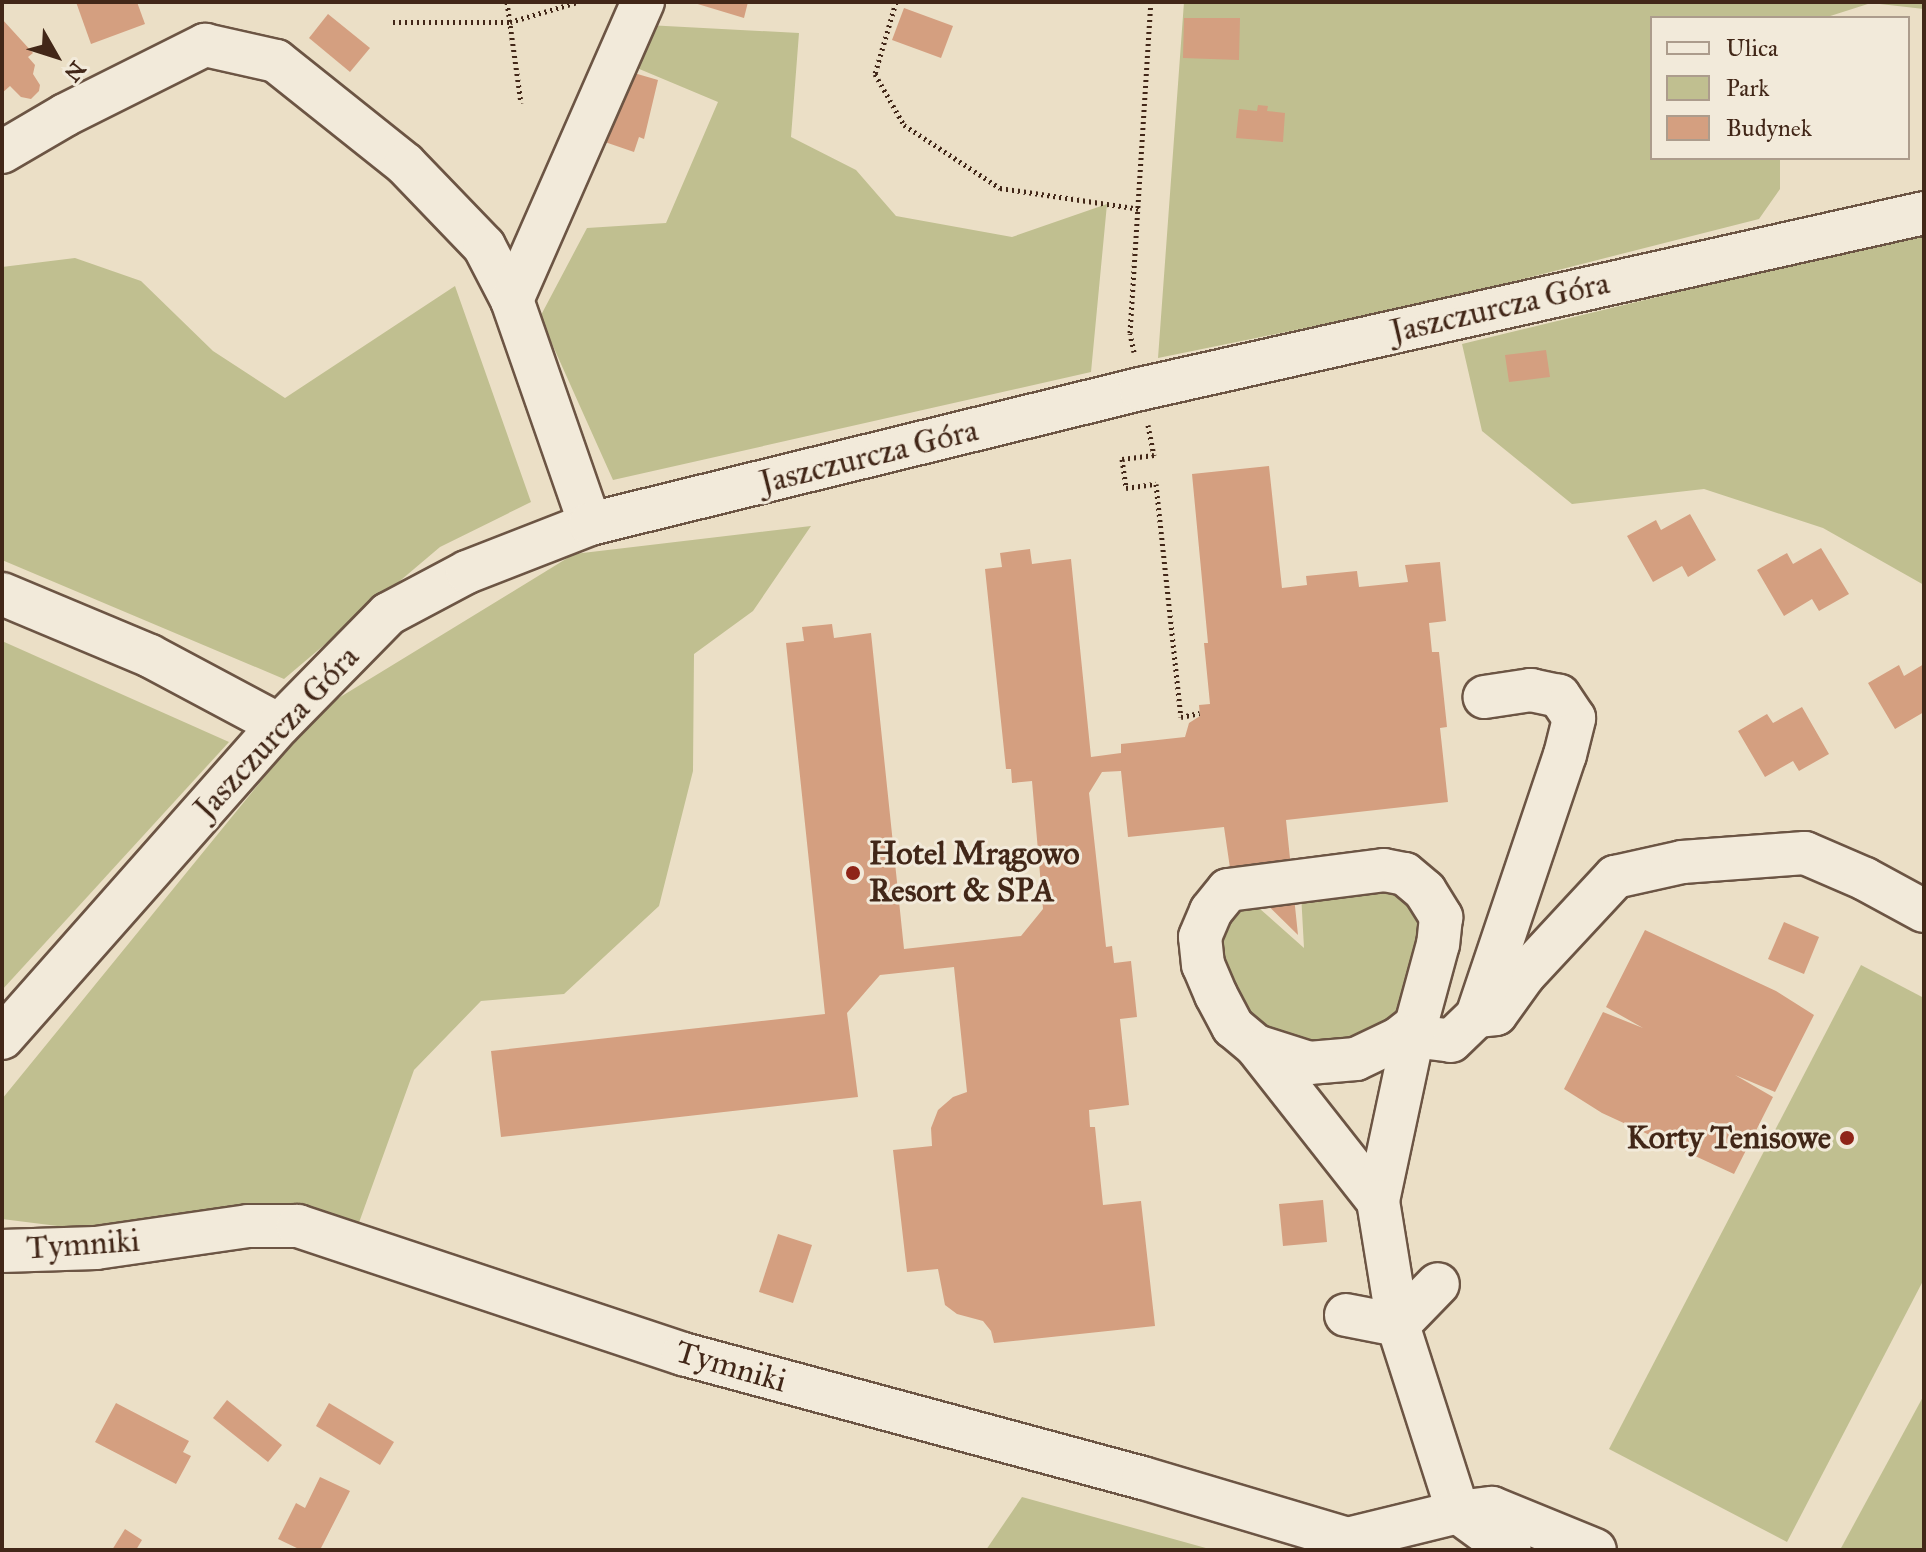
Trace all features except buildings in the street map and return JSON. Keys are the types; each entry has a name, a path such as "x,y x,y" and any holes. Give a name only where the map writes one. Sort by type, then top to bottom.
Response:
{"street":[{"path":"512,300 643,2"},
{"path":"2,152 65,115 205,45 276,61 405,164 484,246 512,300 590,524"},
{"name":"Jaszczurcza Góra","path":"2,1038 279,725 388,614 467,572 590,524 1155,385 1924,213"},
{"path":"2,594 150,656 279,725"},
{"path":"1256,1046 1309,1063 1356,1059 1415,1030 1451,1041 1477,1016 1565,755 1574,718 1559,696 1531,690 1485,697"},
{"path":"1477,1016 1496,1014 1524,975 1615,877 1682,862 1805,853 1865,879 1924,911"},
{"path":"1378,1201 1256,1046 1233,1027 1203,965 1200,937 1211,911 1228,890 1384,870 1405,874 1425,891 1441,917 1438,944 1415,1030 1378,1201 1398,1325 1458,1512 1510,1550"},
{"name":"Tymniki","path":"2,1251 96,1248 248,1226 298,1226 683,1354 1143,1478 1348,1539 1458,1512 1492,1508 1595,1550"},
{"path":"1398,1325 1438,1284"},
{"path":"1346,1315 1398,1325"}],"path":[{"path":"507,2 521,103"},
{"path":"393,22 510,22 578,2"},
{"path":"896,2 875,74 904,125 1000,188 1140,209"},
{"path":"1130,333 1151,2"},
{"path":"1149,429 1154,455 1122,459 1126,488 1156,484 1181,717 1200,713"}],"green space":[{"path":"1184,2 1924,2 1924,9 1871,3 1830,16 1650,16 1650,160 1780,160 1780,189 1759,219 1428,303 1158,358"},
{"path":"647,25 799,33 791,137 856,170 896,216 1012,237 1107,204 1091,372 613,480 540,317 587,228 666,223 718,102 625,63"},
{"path":"1924,233 1924,585 1823,528 1704,489 1572,504 1482,431 1462,344"},
{"path":"75,258 141,281 213,351 285,398 455,286 531,502 440,547 284,679 2,560 2,267"},
{"path":"811,526 753,611 694,654 693,771 659,906 564,994 481,1001 414,1070 352,1242 145,1237 2,1219 2,1099 319,710 574,554"},
{"path":"2,641 229,742 2,990"},
{"path":"1391,889 1412,901 1421,921 1408,999 1386,1024 1351,1044 1311,1045 1277,1038 1249,1018 1216,957 1230,916 1251,901 1304,948 1301,893"},
{"name":"Korty Tenisowe","path":"1861,965 1924,998 1924,1279 1787,1542 1609,1449"},
{"path":"1924,1395 1924,1550 1840,1550"},
{"path":"1022,1497 1213,1550 986,1550"}],"place":[{"name":"Hotel Mrągowo Resort & SPA","path":"853,873"},
{"name":"Korty Tenisowe","path":"1847,1138"}]}
